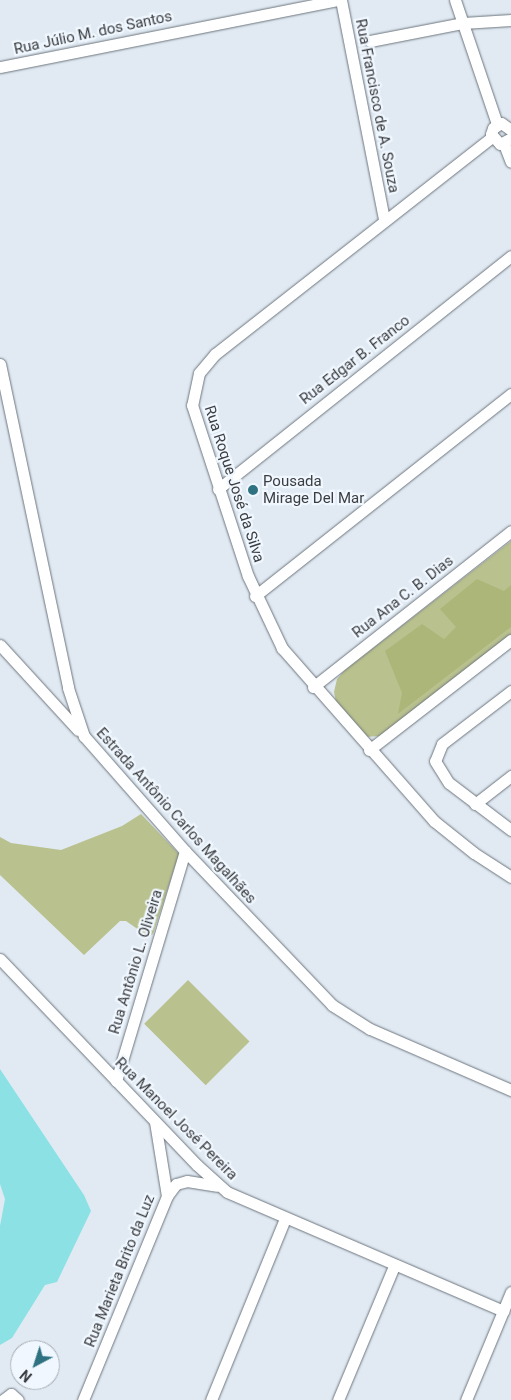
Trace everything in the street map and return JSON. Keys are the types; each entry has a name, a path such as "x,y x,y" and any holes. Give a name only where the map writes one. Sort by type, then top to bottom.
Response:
{"street":[{"name":"Rua Júlio M. dos Santos","path":"0,67 340,0"},
{"name":"Rua Francisco de A. Souza","path":"340,0 384,219"},
{"path":"455,0 497,124"},
{"path":"370,41 463,23 511,20"},
{"path":"511,130 504,124 497,124 493,128 492,137 497,143 508,141 511,162"},
{"name":"Rua Roque José da Silva","path":"492,137 384,219 215,354 199,372 192,394 193,412 218,489 256,596 282,648 313,687 434,821 474,853 511,877"},
{"name":"Rua Edgar B. Franco","path":"218,489 511,256"},
{"name":"Estrada Antônio Carlos Magalhães","path":"0,364 68,688 84,736 183,849 308,982 345,1015 370,1029 511,1090"},
{"path":"256,596 511,394"},
{"name":"Rua Ana C. B. Dias","path":"313,687 511,531"},
{"path":"369,750 511,640"},
{"path":"0,645 84,736"},
{"path":"48,697 59,696 68,688"},
{"path":"511,692 442,744 435,754 442,775 475,804 511,830"},
{"path":"475,804 511,776"},
{"name":"Rua Antônio L. Oliveira","path":"116,1081 183,849"},
{"name":"Rua Manoel José Pereira","path":"0,959 155,1122 219,1186 285,1219 503,1311"},
{"name":"Rua Marieta Brito da Luz","path":"83,1400 167,1196 155,1122"},
{"path":"167,1196 176,1184 187,1180 219,1186"},
{"path":"211,1400 285,1219"},
{"path":"338,1400 394,1266"},
{"path":"466,1400 511,1292"},
{"path":"3,1400 11,1394 18,1400"}],"green space":[{"path":"511,541 511,637 381,736 365,737 337,707 334,692 337,679 345,670"},
{"path":"477,579 504,591 511,585 511,627 398,714 402,693 385,651 422,624 444,639 456,627 440,609"},
{"path":"141,814 179,854 153,934 149,937 126,921 120,921 84,955 0,875 0,837 11,843 61,850 122,826"},
{"path":"188,980 250,1042 206,1085 144,1024"}],"water":[{"path":"0,1069 84,1195 91,1211 57,1282 45,1285 12,1338 0,1345 0,1226 5,1199 0,1184"}],"place":[{"name":"Pousada Mirage Del Mar","path":"253,490"}]}
